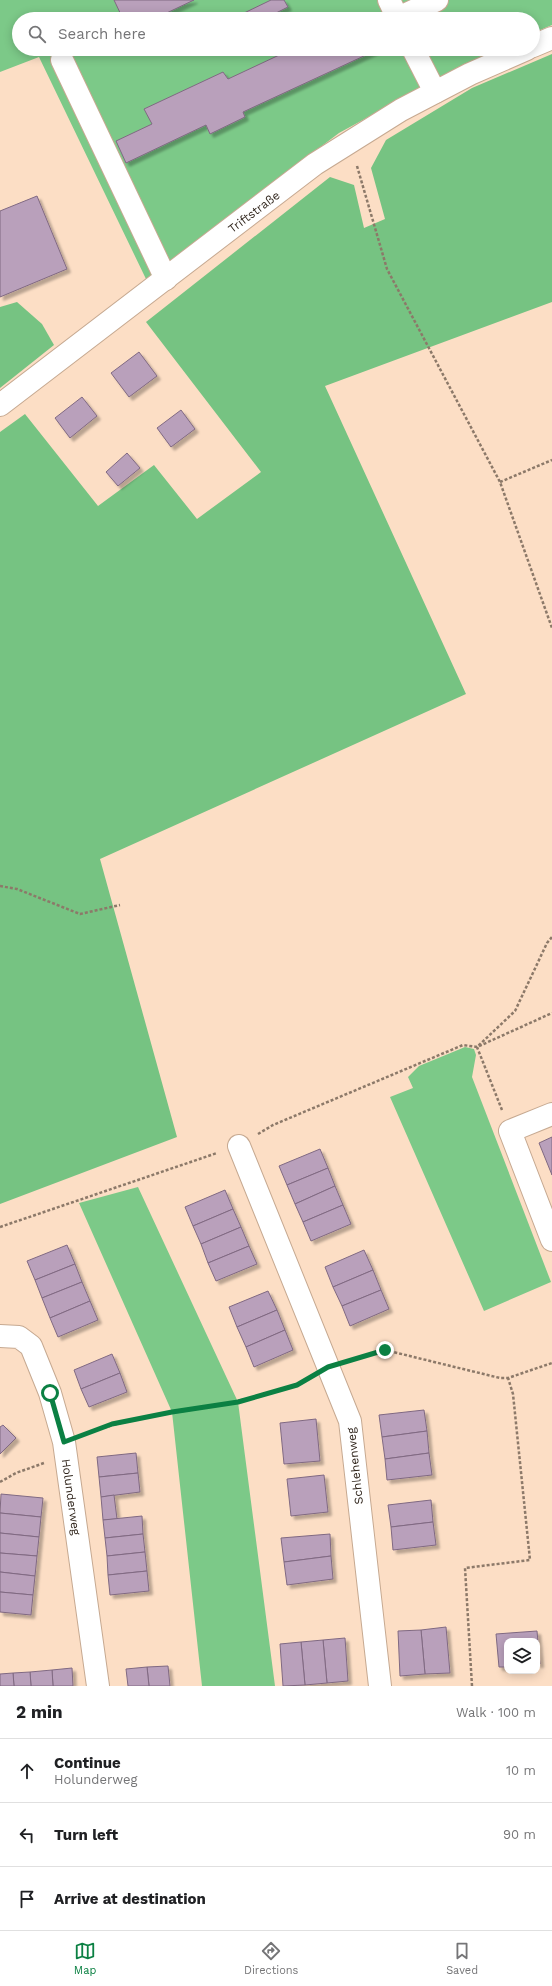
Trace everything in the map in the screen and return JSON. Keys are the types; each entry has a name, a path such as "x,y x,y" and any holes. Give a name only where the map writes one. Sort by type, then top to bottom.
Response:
{"street":[{"path":"395,12 437,0"},
{"path":"540,43 552,38"},
{"path":"417,56 435,92"},
{"name":"Triftstraße","path":"0,405 315,164 401,110 470,74 511,56"},
{"path":"62,60 166,279"},
{"path":"552,1114 510,1131 552,1240"},
{"name":"Schlehenweg","path":"239,1146 350,1421 380,1686"},
{"name":"Holunderweg","path":"0,1336 19,1337 31,1346 50,1393 65,1449 98,1686"}],"path":[{"path":"350,142 387,269 500,482 552,628"},
{"path":"500,482 552,460"},
{"path":"0,886 17,889 80,914 120,905"},
{"path":"477,1047 515,1010 547,943 552,937"},
{"path":"0,1227 239,1146 273,1125 357,1091 394,1073 463,1045 477,1047 552,1014"},
{"path":"477,1047 510,1131"},
{"path":"0,1482 112,1424 172,1412 238,1402 297,1385 328,1367 385,1350 500,1378 508,1378 552,1363"},
{"path":"472,1686 465,1568 530,1560 513,1394 508,1378"}],"green space":[{"path":"0,0 552,0 552,25 540,30 540,12 12,12 12,56 484,56 456,69 339,133 146,279 39,57 0,72"},
{"path":"552,54 552,302 325,386 466,694 100,859 177,1137 0,1204 0,432 25,414 98,506 154,465 197,519 261,472 146,322 330,177 354,185 364,228 385,219 371,168 386,140 472,88"},
{"path":"17,302 42,324 54,345 0,388 0,307"},
{"path":"465,1047 474,1049 476,1055 472,1077 551,1282 484,1311 390,1097 413,1088 408,1077 419,1066"},
{"path":"138,1187 238,1402 275,1686 202,1686 172,1412 79,1203"}],"building":[{"path":"114,0 194,0 169,12 120,12"},
{"path":"271,0 284,0 288,7 278,12 246,12"},
{"path":"277,56 364,56 243,112 245,117 210,134 206,125 126,163 116,141 152,124 144,109 223,72 228,79"},
{"path":"37,196 67,269 0,297 0,211"},
{"path":"139,352 157,376 129,397 111,373"},
{"path":"82,397 97,416 70,438 55,418"},
{"path":"181,410 195,429 171,447 157,428"},
{"path":"127,453 140,468 118,486 106,472"},
{"path":"552,1137 552,1175 539,1143"},
{"path":"320,1149 328,1168 287,1185 279,1166"},
{"path":"328,1168 335,1186 295,1204 287,1185"},
{"path":"335,1186 343,1205 303,1222 295,1204"},
{"path":"225,1190 233,1209 193,1226 185,1207"},
{"path":"343,1205 351,1224 311,1241 303,1222"},
{"path":"233,1209 241,1227 201,1244 193,1226"},
{"path":"241,1227 249,1246 208,1263 201,1244"},
{"path":"67,1245 75,1264 35,1280 27,1261"},
{"path":"249,1246 257,1264 216,1281 208,1263"},
{"path":"364,1250 373,1270 333,1287 325,1267"},
{"path":"75,1264 82,1282 42,1298 35,1280"},
{"path":"373,1270 381,1290 342,1306 333,1287"},
{"path":"82,1282 90,1301 50,1318 42,1298"},
{"path":"381,1290 389,1309 350,1326 342,1306"},
{"path":"268,1291 277,1310 237,1327 229,1307"},
{"path":"90,1301 98,1320 58,1337 50,1318"},
{"path":"277,1310 285,1330 246,1347 237,1327"},
{"path":"285,1330 293,1350 254,1367 246,1347"},
{"path":"112,1354 120,1373 81,1389 74,1370"},
{"path":"120,1373 127,1392 89,1407 81,1389"},
{"path":"424,1410 427,1431 382,1437 379,1415"},
{"path":"316,1419 320,1461 284,1464 280,1423"},
{"path":"3,1425 16,1438 0,1454 0,1427"},
{"path":"427,1431 429,1453 385,1459 382,1437"},
{"path":"136,1453 138,1473 99,1477 97,1457"},
{"path":"429,1453 432,1475 387,1480 385,1459"},
{"path":"138,1473 140,1492 101,1497 99,1477"},
{"path":"324,1475 328,1512 291,1516 287,1479"},
{"path":"1,1494 43,1498 41,1517 0,1513"},
{"path":"114,1495 117,1519 103,1520 101,1497"},
{"path":"431,1500 433,1522 391,1527 388,1505"},
{"path":"0,1513 41,1517 39,1537 0,1533"},
{"path":"142,1516 143,1534 105,1538 103,1520"},
{"path":"433,1522 436,1545 393,1550 391,1527"},
{"path":"0,1533 39,1537 37,1556 0,1553"},
{"path":"143,1534 145,1552 107,1556 105,1538"},
{"path":"330,1534 331,1556 284,1562 281,1538"},
{"path":"145,1552 147,1571 108,1575 107,1556"},
{"path":"0,1553 37,1556 35,1576 0,1572"},
{"path":"331,1556 333,1579 287,1585 284,1562"},
{"path":"147,1571 149,1591 110,1595 108,1575"},
{"path":"0,1572 35,1576 33,1595 0,1592"},
{"path":"0,1592 33,1595 31,1615 0,1612"},
{"path":"446,1627 450,1673 425,1674 421,1630"},
{"path":"421,1630 425,1674 400,1676 398,1631"},
{"path":"537,1631 538,1638 504,1638 504,1667 499,1667 496,1634"},
{"path":"345,1638 348,1681 327,1683 323,1640"},
{"path":"323,1640 327,1683 305,1685 301,1642"},
{"path":"301,1642 305,1685 283,1686 280,1644"},
{"path":"168,1666 170,1686 149,1686 147,1667"},
{"path":"147,1667 149,1686 128,1686 126,1669"},
{"path":"72,1668 73,1686 53,1686 52,1670"},
{"path":"52,1670 53,1686 31,1686 30,1672"},
{"path":"30,1672 31,1686 14,1686 13,1673"},
{"path":"13,1673 14,1686 0,1686 0,1674"}],"route":[{"path":"50,1393 64,1442 112,1424 172,1412 238,1402 297,1385 328,1367 385,1350"}]}
